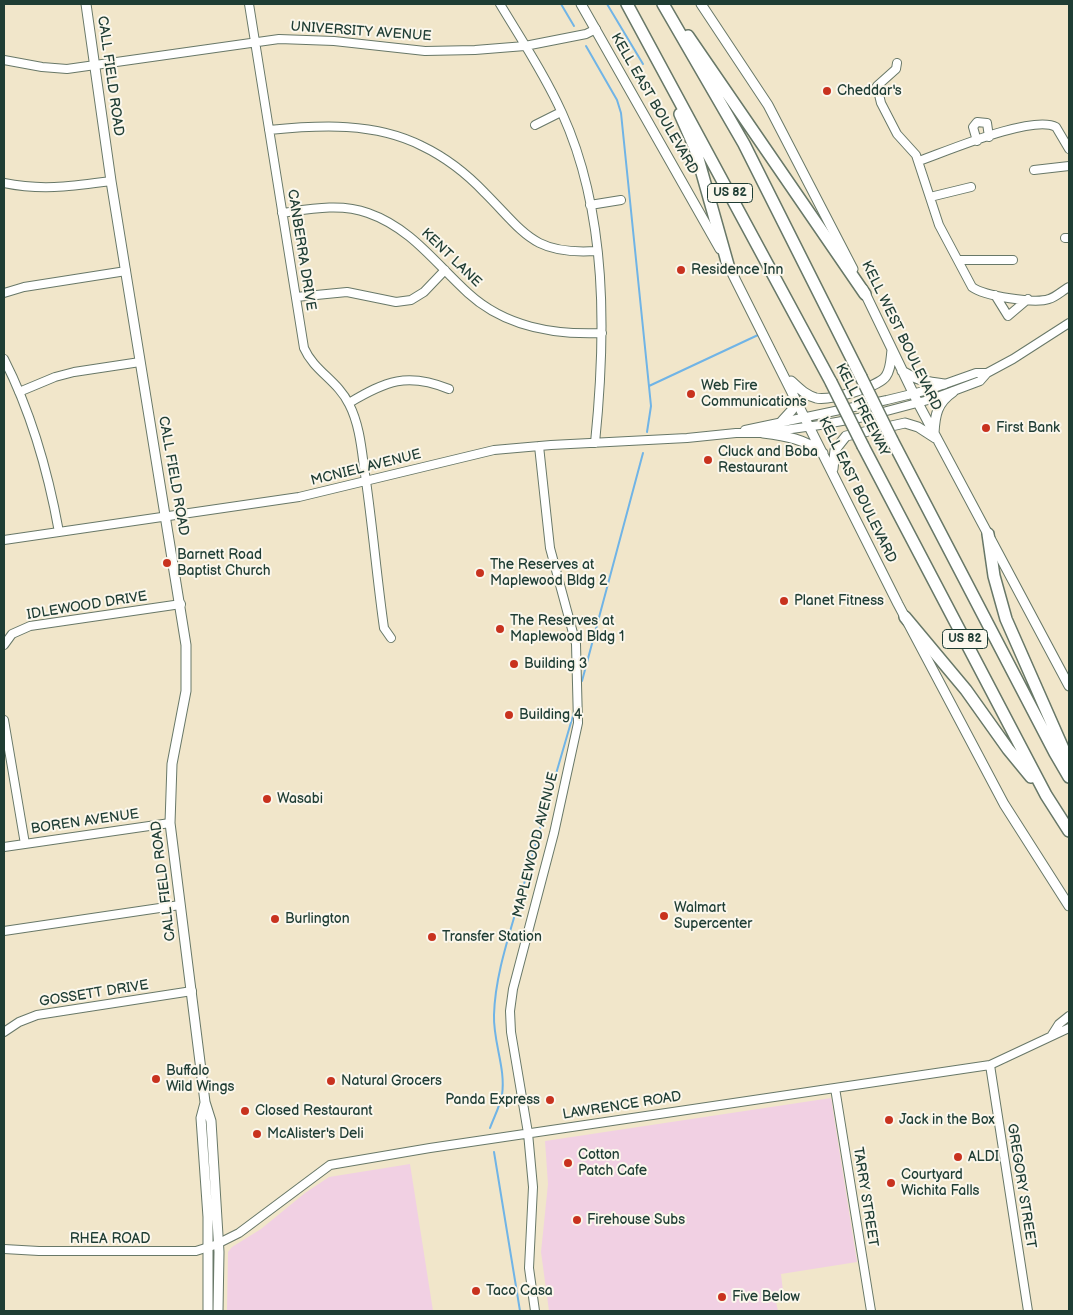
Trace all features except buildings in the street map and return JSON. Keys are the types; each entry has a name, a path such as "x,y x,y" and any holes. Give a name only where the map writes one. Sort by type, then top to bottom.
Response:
{"highway":[{"name":"KELL FREEWAY","path":"626,4 646,37 831,382 1046,794 1069,831"},
{"name":"KELL FREEWAY","path":"663,4 744,144 892,440 1069,777"},
{"path":"663,4 697,48 865,294"},
{"path":"646,37 695,148 728,265"},
{"path":"988,534 994,576 1006,619 1069,762"},
{"path":"905,617 966,690 1008,749 1046,794"}],"main road":[{"name":"CALL FIELD ROAD","path":"86,4 111,180 181,604 187,670 186,691 172,764 170,823 205,1102 212,1121 213,1246 218,1311"},
{"name":"KELL EAST BOULEVARD","path":"581,4 728,265 806,416 905,617 1004,804 1069,906"},
{"name":"KELL WEST BOULEVARD","path":"700,4 768,106 865,294 913,394 1069,686"},
{"path":"785,376 806,395 819,399 830,398 877,385 886,378 892,350"},
{"path":"902,370 913,378 944,384"},
{"path":"782,421 788,416 794,403 792,389"},
{"path":"936,437 935,415 938,405 953,392"},
{"path":"834,473 836,450 846,436 905,423 918,427 936,437"},
{"path":"763,433 791,436 809,443 824,454"},
{"name":"CALL FIELD ROAD","path":"208,1311 213,1246"}],"street":[{"name":"CANBERRA DRIVE","path":"249,4 282,213 307,354 313,364 340,390 349,403 356,422 366,482 384,628 391,638"},
{"path":"500,4 526,46 562,112 580,163 590,205 596,251 602,334 601,383 595,443"},
{"name":"UNIVERSITY AVENUE","path":"4,60 59,68 95,65 254,41 279,39 334,41 425,51 526,46 586,34 596,29"},
{"path":"897,62 896,69 877,86 877,94 897,134 919,161 939,225 972,287 982,293 1028,299 1049,299 1069,287"},
{"path":"535,125 562,112"},
{"path":"977,141 973,127 977,122 987,123 989,137"},
{"path":"919,161 1019,127 1042,123 1056,127 1069,149"},
{"path":"269,130 317,125 360,128 400,137 421,145 468,176 523,234 559,250 596,251"},
{"path":"1034,170 1069,166"},
{"path":"4,183 28,188 57,189 111,180"},
{"path":"930,197 971,186"},
{"path":"590,205 621,200"},
{"name":"KENT LANE","path":"282,213 342,207 368,212 395,225 413,237 487,308 526,326 552,331 602,334"},
{"path":"959,260 1013,260"},
{"path":"296,297 347,292 396,302 411,300 424,292 446,270"},
{"path":"4,293 24,287 126,271"},
{"path":"995,295 1008,316 1028,299"},
{"name":"MCNIEL AVENUE","path":"736,433 782,421 913,394 976,373 987,372 1068,327"},
{"path":"4,359 37,435 51,486 59,532"},
{"path":"19,392 68,374 140,362"},
{"name":"MCNIEL AVENUE","path":"4,540 166,515 299,498 479,453 539,446 686,438 736,433 763,433 864,417 953,392 980,381 987,372"},
{"path":"349,403 372,389 404,380 428,380 449,389"},
{"name":"MAPLEWOOD AVENUE","path":"535,1311 529,1268 533,1187 528,1133 510,1011 512,989 554,833 578,723 576,644 550,548 539,446"},
{"name":"IDLEWOOD DRIVE","path":"4,645 12,634 30,626 181,604"},
{"path":"4,720 25,844"},
{"name":"BOREN AVENUE","path":"4,847 170,823"},
{"path":"4,931 180,905"},
{"name":"GOSSETT DRIVE","path":"4,1032 19,1022 37,1015 192,991"},
{"name":"LAWRENCE ROAD","path":"1052,1036 1059,1024 1069,1016"},
{"name":"LAWRENCE ROAD","path":"213,1246 253,1224 330,1165 528,1133 990,1065 1069,1028"},
{"name":"GREGORY STREET","path":"990,1065 1028,1311"},
{"name":"TARRY STREET","path":"835,1088 870,1311"},
{"name":"RHEA ROAD","path":"4,1249 175,1252 213,1246"}],"shaded area":[{"path":"831,1098 857,1262 781,1274 783,1291 774,1293 778,1311 549,1311 541,1252 548,1184 545,1141"},
{"path":"410,1164 433,1311 227,1311 228,1252 232,1247 261,1229 305,1193 329,1177"}],"waterway":[{"path":"561,4 574,26"},
{"path":"607,4 643,64"},
{"path":"586,46 617,100 621,113 651,406 647,432"},
{"path":"649,386 758,335"},
{"path":"582,681 643,453"},
{"path":"519,901 574,712"},
{"path":"490,1128 501,1099 503,1085 494,1025 496,989 516,911"},
{"path":"494,1152 520,1311"}],"place":[{"name":"Cheddar's","path":"827,91"},
{"name":"Residence Inn","path":"681,270"},
{"name":"Web Fire Communications","path":"691,394"},
{"name":"First Bank","path":"986,428"},
{"name":"Cluck and Boba Restaurant","path":"708,460"},
{"name":"Barnett Road Baptist Church","path":"167,563"},
{"name":"The Reserves at Maplewood Bldg 2","path":"480,573"},
{"name":"Planet Fitness","path":"784,601"},
{"name":"The Reserves at Maplewood Bldg 1","path":"500,629"},
{"name":"Building 3","path":"514,664"},
{"name":"Building 4","path":"509,715"},
{"name":"Wasabi","path":"267,799"},
{"name":"Walmart Supercenter","path":"664,916"},
{"name":"Burlington","path":"275,919"},
{"name":"Transfer Station","path":"432,937"},
{"name":"Buffalo Wild Wings","path":"156,1079"},
{"name":"Natural Grocers","path":"331,1081"},
{"name":"Panda Express","path":"550,1100"},
{"name":"Closed Restaurant","path":"245,1111"},
{"name":"Jack in the Box","path":"889,1120"},
{"name":"McAlister's Deli","path":"257,1134"},
{"name":"ALDI","path":"958,1157"},
{"name":"Cotton Patch Cafe","path":"568,1163"},
{"name":"Courtyard Wichita Falls","path":"891,1183"},
{"name":"Firehouse Subs","path":"577,1220"},
{"name":"Taco Casa","path":"476,1291"},
{"name":"Five Below","path":"722,1297"}]}
